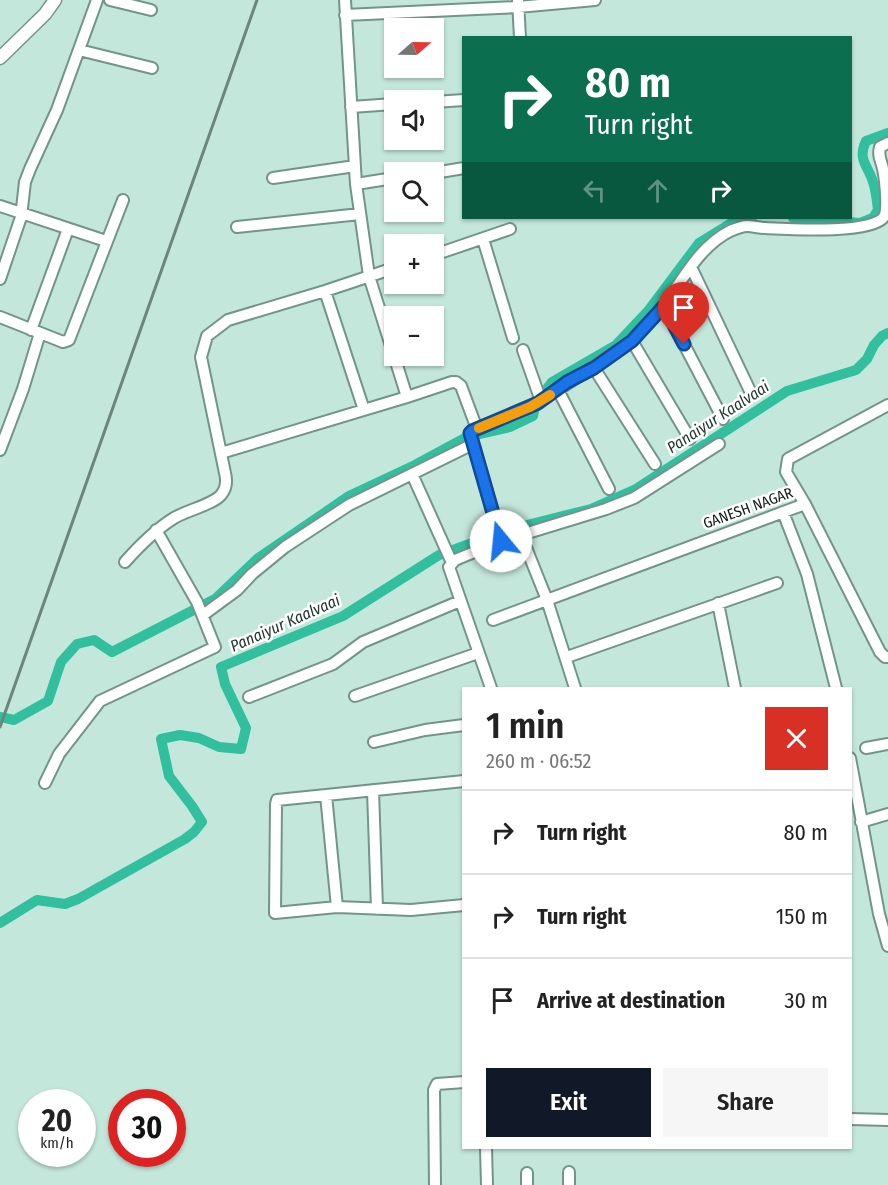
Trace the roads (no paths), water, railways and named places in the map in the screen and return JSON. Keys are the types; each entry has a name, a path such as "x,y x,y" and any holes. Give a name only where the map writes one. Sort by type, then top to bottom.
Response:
{"street":[{"path":"0,58 45,14 55,0"},
{"path":"0,279 21,213 25,182 57,110 97,0"},
{"path":"110,0 151,10"},
{"path":"345,0 356,183 369,276 407,397"},
{"path":"345,15 595,0"},
{"path":"518,4 520,36"},
{"path":"79,50 152,68"},
{"path":"444,101 462,100"},
{"path":"351,107 384,105"},
{"path":"203,614 237,590 252,574 285,547 349,505 412,474 473,436 536,404 632,341 664,306 708,246 728,232 747,226 829,230 866,226 881,221 885,216 886,206 882,165 878,154 880,147 888,143"},
{"path":"273,178 355,166"},
{"path":"444,171 462,168"},
{"path":"356,183 384,179"},
{"path":"0,317 63,342 72,337 123,200"},
{"path":"0,206 106,242"},
{"path":"237,227 360,214"},
{"path":"0,450 23,389 36,331 68,229"},
{"path":"444,252 510,229"},
{"path":"483,239 513,338"},
{"path":"691,267 751,393"},
{"path":"125,562 156,530 176,517 220,497 227,482 201,357 207,336 228,320 384,271"},
{"path":"325,291 364,410"},
{"path":"664,306 723,419"},
{"path":"632,341 690,439"},
{"path":"523,350 536,404"},
{"path":"594,368 654,464"},
{"path":"221,453 456,382 461,386 499,535"},
{"path":"558,390 609,489"},
{"name":"GANESH NAGAR","path":"493,620 805,504 786,472 788,459 888,405"},
{"path":"450,560 499,535 521,535 634,498 719,444"},
{"path":"412,474 450,560 449,572 491,687"},
{"path":"805,504 880,652 888,657"},
{"path":"783,512 807,574 836,687"},
{"path":"45,783 59,754 100,701 215,647 197,602 156,530"},
{"path":"521,535 547,600 575,687"},
{"path":"567,657 777,583"},
{"path":"249,697 333,664 363,642 460,601"},
{"path":"718,603 735,687"},
{"path":"355,696 478,653"},
{"path":"374,742 425,730 462,725"},
{"path":"866,748 888,744"},
{"path":"852,770 879,914 888,946"},
{"path":"462,781 278,800 276,804 275,913 337,907 411,910 462,905"},
{"path":"373,790 377,909"},
{"path":"326,795 337,907"},
{"path":"861,822 888,814"},
{"path":"435,1185 434,1090 436,1084 462,1082"},
{"path":"852,1119 888,1120"},
{"path":"486,1149 488,1185"},
{"path":"569,1172 569,1185"},
{"path":"527,1173 527,1185"}],"waterway":[{"path":"806,219 860,223 873,218 878,210 877,200 863,153 866,141 888,133"},
{"path":"546,390 552,382 616,345 648,311 699,243 738,219"},
{"name":"Panaiyur Kaalvaai","path":"0,923 37,900 65,904 78,899 194,832 202,822 169,776 161,739 180,735 199,738 219,747 241,749 246,728 225,684 221,667 343,616 439,555 511,529 591,509 636,489 787,391 856,370 867,359 874,345 888,333"},
{"path":"0,717 14,720 48,701 61,662 77,644 94,640 112,652 215,599 257,559 349,496 467,437 510,427 533,416 536,403"}],"railway":[{"path":"0,727 257,0"}]}
